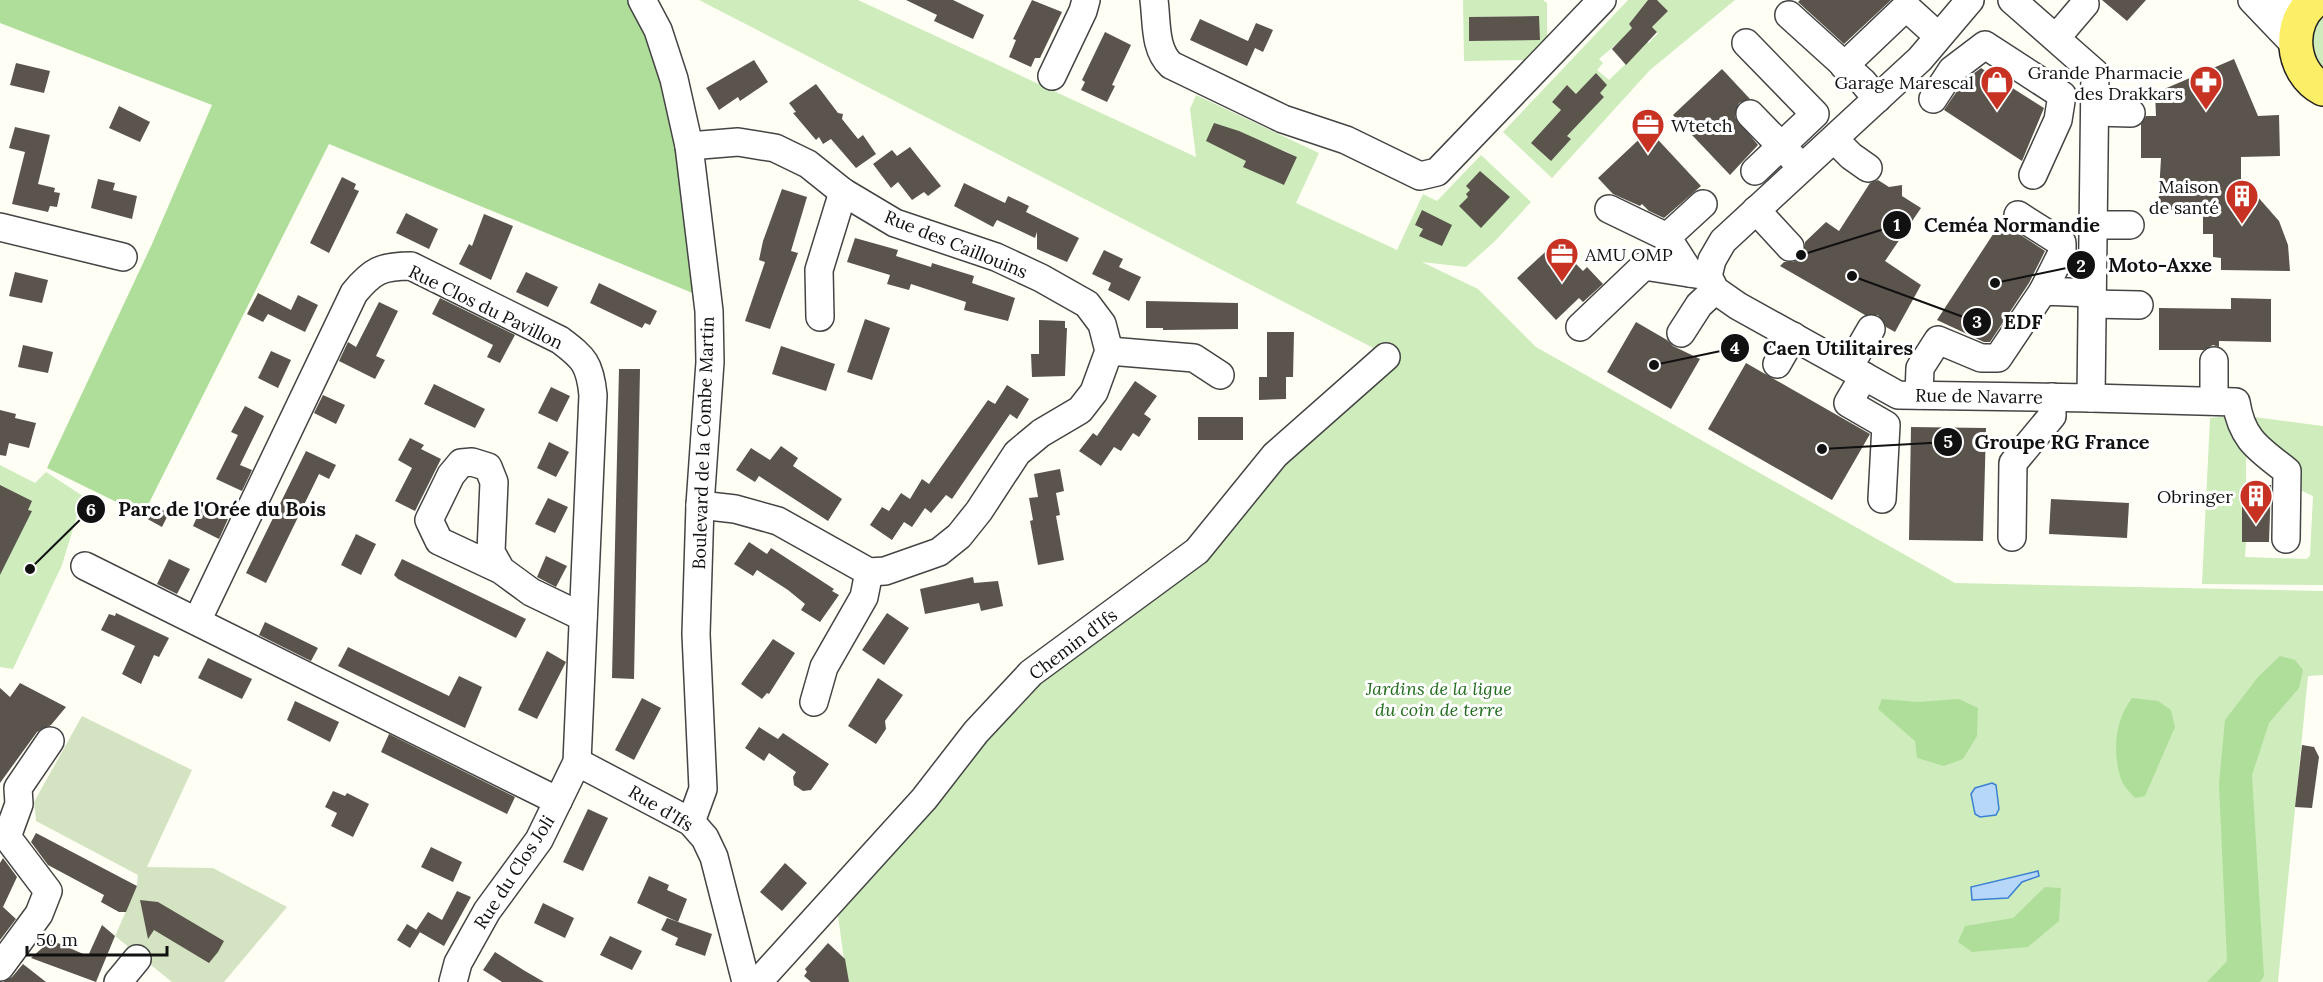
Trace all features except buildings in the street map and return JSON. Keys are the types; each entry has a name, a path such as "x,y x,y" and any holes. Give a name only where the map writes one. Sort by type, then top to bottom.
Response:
{"main road":[{"path":"2314,1 2302,15 2295,45 2299,61 2307,75 2323,89"}],"street":[{"name":"Boulevard de la Combe Martin","path":"642,0 658,30 674,79 689,146 709,311 710,362 700,505 696,634 703,789 691,822"},
{"path":"1052,76 1086,0"},
{"path":"1154,0 1158,42 1163,58 1171,65 1283,119 1346,140 1420,176 1437,172 1602,0"},
{"path":"1681,333 1699,305 1704,280 1723,241 1920,59 1970,0"},
{"path":"2012,0 2095,73 2091,398"},
{"path":"2252,0 2295,45"},
{"path":"2274,0 2314,1"},
{"path":"2022,69 2085,4"},
{"path":"1844,66 1906,7 1938,36"},
{"path":"1789,15 1877,99"},
{"path":"1746,43 1815,114 1755,171"},
{"path":"1933,99 1952,70 1985,45 2062,95 2058,120 2034,175"},
{"path":"2094,112 2131,114"},
{"path":"1750,114 1802,169"},
{"path":"1834,139 1851,156 1868,168"},
{"name":"Rue des Caillouins","path":"689,146 738,142 775,148 808,164 843,192 895,223 996,257 1087,304 1102,324 1108,351"},
{"path":"820,317 819,270 843,192"},
{"path":"1666,237 1703,204"},
{"path":"1609,209 1666,237 1704,280"},
{"path":"1756,210 1790,247"},
{"path":"1919,395 1920,368 1938,340 1981,358 1998,358 2043,291 2062,253 2062,243 2018,215"},
{"path":"2093,225 2130,225"},
{"path":"0,227 123,257"},
{"name":"Rue Clos du Pavillon","path":"197,621 354,293 369,275 389,266 411,266 560,340 582,357 591,372 593,395 577,762"},
{"path":"1580,327 1644,266 1704,280"},
{"name":"Rue de Navarre","path":"1704,280 1793,336 1898,395 2225,402"},
{"path":"2043,291 2139,305"},
{"path":"1870,329 1848,403 1886,425 1882,499"},
{"path":"1777,364 1793,336"},
{"path":"700,505 735,509 778,521 869,572 885,571 939,552 959,536 979,512 1017,453 1041,434 1080,410 1094,392 1108,351 1194,358 1220,375"},
{"name":"Chemin d'Ifs","path":"758,982 924,799 976,732 1031,673 1197,551 1275,455 1386,357"},
{"path":"2214,361 2225,402 2252,444 2287,471 2286,539"},
{"path":"2012,537 2013,463 2052,416 2052,397"},
{"path":"85,566 558,801"},
{"path":"501,570 531,592 584,617"},
{"path":"814,702 824,667 864,597 869,572"},
{"path":"0,967 39,914 48,891 7,837 19,804 18,788 51,741"},
{"name":"Rue d'Ifs","path":"577,762 691,822 705,838 714,857 746,982"},
{"name":"Rue du Clos Joli","path":"453,982 458,963 487,911 539,840 577,762"},
{"path":"118,982 136,958"}],"green space":[{"path":"0,0 627,0 649,39 680,148 695,294 329,144 143,515 47,468 152,244 212,105 0,23"},
{"name":"Jardins de la ligue du coin de terre","path":"699,0 858,0 1196,157 1190,109 1196,95 1319,153 1296,203 1397,250 1423,194 1437,201 1481,155 1531,202 1495,241 1466,267 1422,262 1478,289 1536,347 1955,583 2323,591 2323,675 2308,676 2278,982 847,982 836,901 974,728 1188,558 1385,354","holes":["1283,150 1297,157 1284,185 1244,167"]},
{"path":"1463,0 1543,0 1547,3 1547,44 1533,60 1464,61","holes":["1539,16 1539,39 1470,40 1470,17"]},
{"path":"1628,0 1648,0 1629,24 1649,43 1658,33 1652,27 1668,11 1657,0 1735,0 1650,70 1552,178 1503,132","holes":["1620,41 1635,55 1609,80 1597,70 1603,63 1599,59","1588,82 1604,97 1577,125 1552,102 1567,86 1577,95"]},
{"path":"2323,12 2323,73 2313,56 2310,35"},
{"path":"2228,416 2254,455 2246,458 2246,486 2242,486 2242,542 2246,542 2245,557 2306,559 2310,556 2313,496 2300,490 2296,461 2276,450 2247,416 2323,426 2323,585 2202,584 2210,418"},
{"path":"0,465 35,483 46,472 83,496 62,565 13,669 0,667"},
{"path":"2280,656 2295,660 2303,670 2299,688 2269,723 2252,775 2264,976 2260,982 2207,982 2227,961 2219,784 2225,720 2258,677"},
{"path":"2132,698 2158,701 2171,710 2175,727 2145,796 2135,798 2121,779 2116,747 2122,716"},
{"path":"1882,699 1918,702 1959,699 1978,708 1977,736 1963,759 1944,766 1917,758 1915,741 1878,709"},
{"path":"82,716 192,770 147,867 213,868 287,907 224,982 172,982 115,936 137,886 138,875 36,821 34,802"},
{"path":"2045,887 2061,888 2059,921 2028,947 1972,952 1958,942 1965,926 2013,918"}],"water":[{"path":"1992,783 1996,785 1999,809 1996,815 1980,817 1975,814 1971,794 1975,788"},
{"path":"2038,871 2039,876 2022,882 2008,898 1972,900 1971,887"}],"place":[{"name":"Garage Marescal","path":"1997,111"},
{"name":"Grande Pharmacie des Drakkars","path":"2206,111"},
{"name":"Wtetch","path":"1648,154"},
{"name":"Maison de santé","path":"2242,225"},
{"name":"Ceméa Normandie","path":"1801,255"},
{"name":"EDF","path":"1852,276"},
{"name":"AMU OMP","path":"1562,283"},
{"name":"Moto-Axxe","path":"1995,283"},
{"name":"Caen Utilitaires","path":"1654,365"},
{"name":"Groupe RG France","path":"1822,449"},
{"name":"Obringer","path":"2256,525"},
{"name":"Parc de l'Orée du Bois","path":"30,569"}]}
